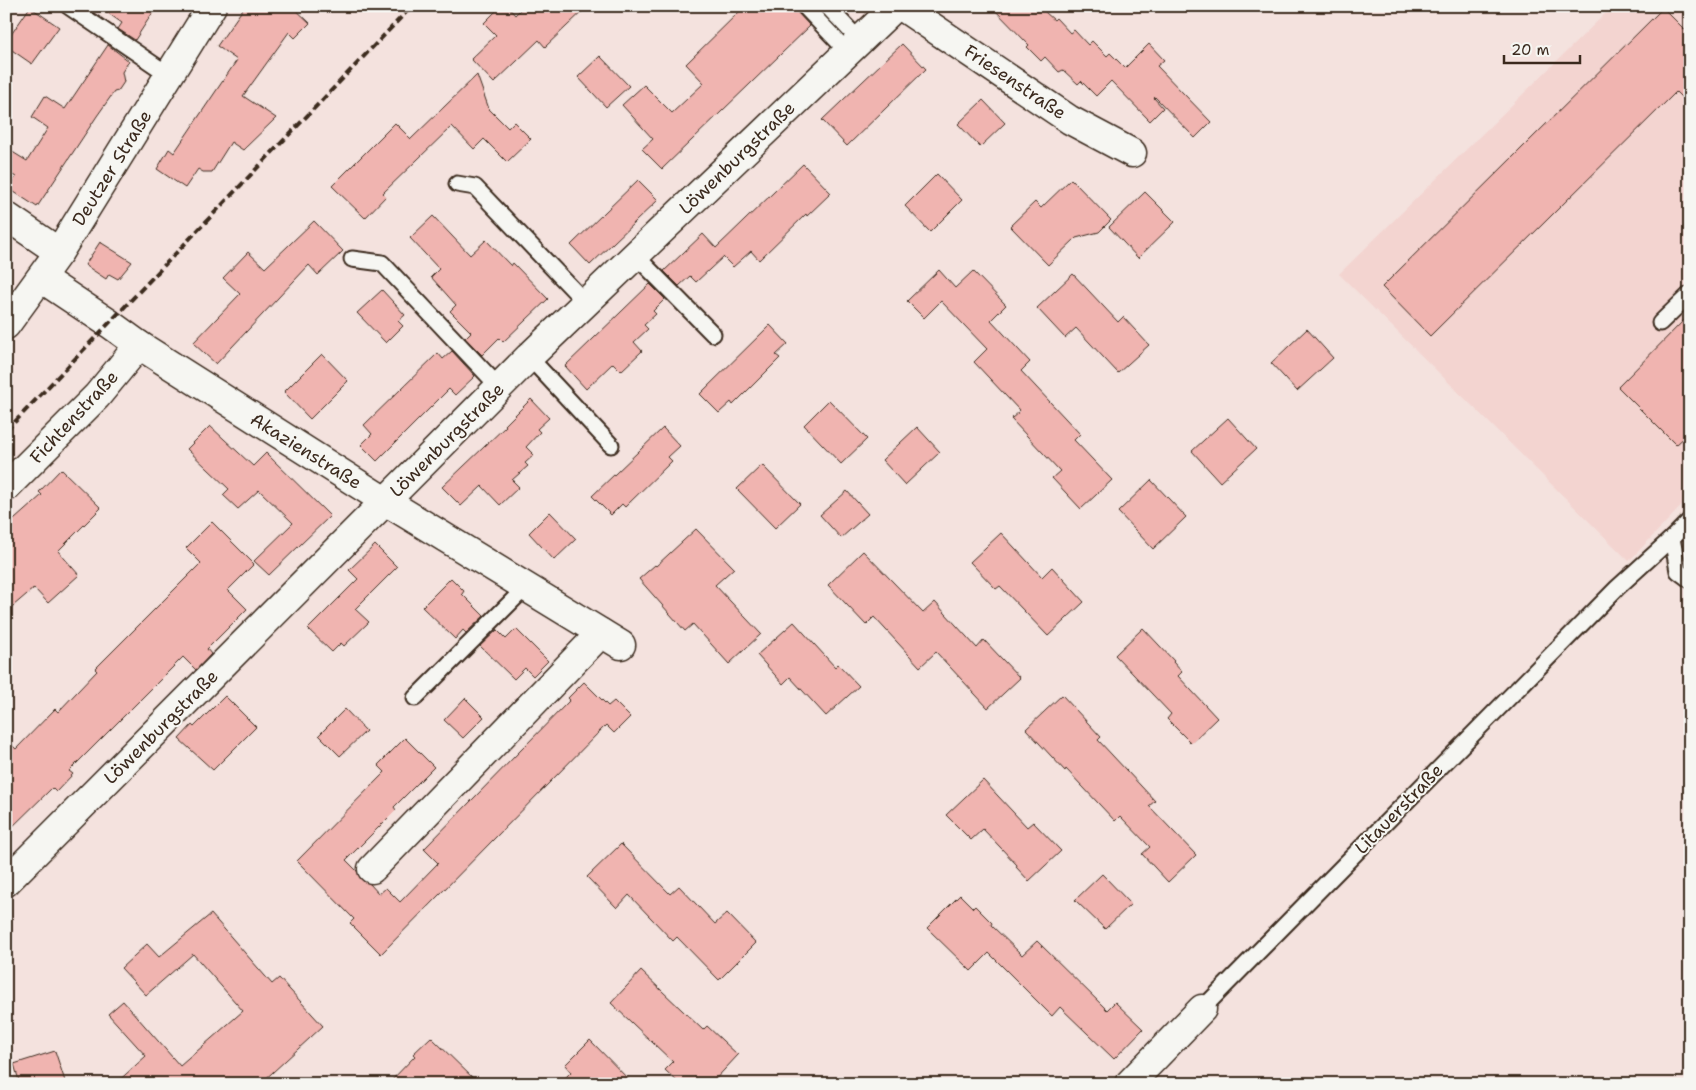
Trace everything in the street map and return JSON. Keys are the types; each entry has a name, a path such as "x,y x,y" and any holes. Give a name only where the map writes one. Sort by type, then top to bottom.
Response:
{"street":[{"name":"Deutzer Straße","path":"6,325 42,278 59,252 212,6"},
{"name":"Löwenburgstraße","path":"6,882 529,357 896,6"},
{"name":"Friesenstraße","path":"901,6 1070,120 1132,153"},
{"path":"6,216 59,252"},
{"name":"Akazienstraße","path":"42,278 139,345 385,501 611,639 372,869"},
{"name":"Fichtenstraße","path":"6,487 97,396 139,345"},
{"name":"Litauerstraße","path":"1129,1084 1202,1009"}],"lane":[{"path":"68,6 169,75"},
{"path":"804,6 854,46"},
{"path":"827,6 854,46"},
{"path":"457,184 475,187 586,302"},
{"path":"635,255 713,334"},
{"path":"352,259 382,263 499,387"},
{"path":"1660,323 1690,294"},
{"path":"529,357 611,445"},
{"name":"Litauerstraße","path":"1202,1009 1617,588 1690,520"},
{"path":"1672,538 1678,571 1690,580"},
{"path":"415,698 526,587"}],"shaded area":[{"path":"1613,6 1690,6 1690,497 1629,561 1339,274"}],"building":[{"path":"98,6 157,6 135,40 118,29 122,23"},
{"path":"245,6 292,6 310,23 295,38 289,32 243,96 276,118 243,150 231,142 212,172 203,172 198,169 185,188 157,169 169,149 174,153 237,60 217,46"},
{"path":"501,6 507,6 515,15 524,6 588,6 545,47 539,40 494,83 471,59 496,35 484,23"},
{"path":"745,6 795,6 797,12 810,26 662,169 642,149 653,139 622,105 644,85 672,113 704,83 686,64"},
{"path":"991,6 1045,6 1045,12 1054,20 1056,18 1070,33 1074,30 1088,45 1092,41 1107,56 1110,53 1125,68 1149,44 1164,60 1157,66 1211,122 1195,138 1155,97 1163,108 1150,121 1111,81 1096,96 1081,81 1078,84 1063,70 1059,72 1045,57 1041,61 1027,47 1029,45"},
{"path":"30,7 59,27 32,64 6,46 6,42"},
{"path":"1663,8 1690,35 1690,106 1676,92 1430,336 1382,287"},
{"path":"902,44 926,69 847,146 822,120"},
{"path":"108,45 129,61 122,72 124,82 118,91 114,92 97,116 37,207 8,188 16,177 6,171 6,148 27,161 48,128 32,117 45,96 65,109"},
{"path":"600,56 629,86 606,107 578,77"},
{"path":"477,75 489,109 508,128 514,122 531,139 507,162 484,139 474,149 452,126 383,193 386,196 365,218 332,186 395,123 411,139"},
{"path":"983,100 1005,123 980,147 958,124"},
{"path":"803,164 831,193 807,216 806,214 759,260 751,251 733,267 723,257 696,282 690,276 679,286 664,271 703,234 716,248"},
{"path":"937,174 962,200 930,232 905,206"},
{"path":"1071,179 1111,220 1099,232 1076,238 1048,265 1010,226 1035,202 1041,208"},
{"path":"638,180 658,200 590,265 571,245"},
{"path":"1145,192 1175,222 1138,258 1109,227"},
{"path":"433,216 470,255 486,240 511,266 513,263 548,299 503,342 499,338 482,355 465,338 471,332 450,311 456,305 431,277 439,269 410,238"},
{"path":"314,221 343,251 318,275 309,265 216,364 193,343 240,294 223,278 248,252 265,268"},
{"path":"100,242 132,262 118,279 109,274 106,279 85,265"},
{"path":"939,270 955,288 973,271 1006,305 991,320 1030,362 1021,371 1080,434 1074,440 1112,480 1081,509 1052,478 1060,471 1011,419 1020,411 974,362 987,349 941,301 924,318 907,301"},
{"path":"1073,274 1118,322 1123,317 1149,345 1118,373 1076,328 1065,338 1037,308"},
{"path":"650,284 665,299 653,311 656,314 644,325 648,329 634,342 642,351 621,371 613,363 586,389 565,366"},
{"path":"382,290 405,315 398,321 403,326 386,343 357,313"},
{"path":"1690,314 1690,432 1676,445 1618,387"},
{"path":"770,325 788,344 776,355 780,358 733,405 731,402 719,413 700,394"},
{"path":"1307,329 1333,358 1297,391 1271,363"},
{"path":"452,351 475,376 455,395 449,389 377,461 361,445 372,434 364,425 438,353 443,359"},
{"path":"322,354 348,381 310,419 284,392"},
{"path":"531,399 549,418 537,429 540,432 526,447 534,455 525,463 528,466 512,480 519,487 500,505 482,486 461,506 442,487 506,426"},
{"path":"829,400 867,439 841,464 804,425"},
{"path":"1228,418 1256,449 1220,482 1192,451"},
{"path":"210,426 253,466 266,453 330,516 269,575 254,561 293,523 259,490 238,509 223,495 229,489 187,449"},
{"path":"917,427 940,452 905,485 882,460"},
{"path":"663,428 680,446 668,457 672,461 625,507 622,504 611,515 592,496"},
{"path":"762,465 800,504 775,528 737,489"},
{"path":"61,469 101,508 58,551 79,575 48,603 34,588 6,612 6,527 42,495 39,492"},
{"path":"1151,480 1186,517 1153,549 1118,512"},
{"path":"847,491 868,514 841,538 820,515"},
{"path":"550,512 576,539 554,560 529,533"},
{"path":"212,522 254,564 228,590 247,609 207,649 211,654 196,670 183,657 69,771 73,774 56,792 52,788 6,833 6,740 16,749 55,709 58,712 97,671 95,669 201,563 186,548"},
{"path":"696,529 734,568 715,585 761,634 729,664 693,624 685,631 639,579"},
{"path":"1001,533 1042,577 1052,567 1084,602 1048,636 1000,586 996,589 970,562"},
{"path":"375,545 397,567 355,609 369,622 344,646 341,643 332,652 308,629 358,579 349,570"},
{"path":"863,551 923,613 935,602 977,648 984,640 1020,678 988,708 936,652 920,667 874,617 866,625 828,585"},
{"path":"451,578 464,591 462,594 484,616 466,633 463,630 455,639 422,607"},
{"path":"794,622 835,667 838,664 859,686 826,716 790,677 783,684 757,655"},
{"path":"1143,628 1174,661 1182,672 1178,676 1217,718 1191,743 1167,719 1171,714 1115,655"},
{"path":"516,629 548,661 533,676 525,668 514,679 480,646 497,630 506,639"},
{"path":"584,682 608,706 614,701 630,717 614,733 606,725 381,954 350,923 354,919 297,861 385,772 378,765 405,738 434,767 394,807 396,810 346,860 357,871 362,880 370,884 379,894 386,888 400,902 438,863 424,849 570,700 568,698"},
{"path":"1062,695 1101,737 1098,740 1155,801 1149,806 1196,855 1168,882 1142,854 1150,847 1120,816 1115,821 1026,729"},
{"path":"225,696 256,727 213,770 179,739"},
{"path":"465,698 484,717 463,738 444,720"},
{"path":"345,709 366,731 340,756 319,735"},
{"path":"983,780 1027,827 1033,822 1061,851 1029,881 1016,867 1017,865 983,829 971,840 946,815"},
{"path":"621,844 670,894 679,886 715,924 727,913 756,943 719,980 677,937 673,941 629,895 617,908 587,877"},
{"path":"1102,874 1131,904 1105,929 1075,900"},
{"path":"960,895 973,908 975,906 992,923 991,925 1022,955 1037,941 1107,1010 1115,1002 1143,1029 1114,1059 1060,1007 1052,1016 989,953 971,971 927,928"},
{"path":"211,914 272,984 279,978 323,1026 260,1084 115,1084 146,1056 108,1014 123,1001 180,1066 243,1011 193,954 146,995 121,968 147,944 159,957"},
{"path":"641,971 703,1030 707,1026 738,1055 711,1084 680,1084 665,1070 673,1062 611,1003"},
{"path":"431,1037 479,1084 388,1084 415,1056 413,1054"},
{"path":"590,1040 633,1084 559,1084 571,1072 565,1065"},
{"path":"55,1051 66,1084 20,1084 14,1064"}],"railway":[{"path":"6,431 412,6"}]}
